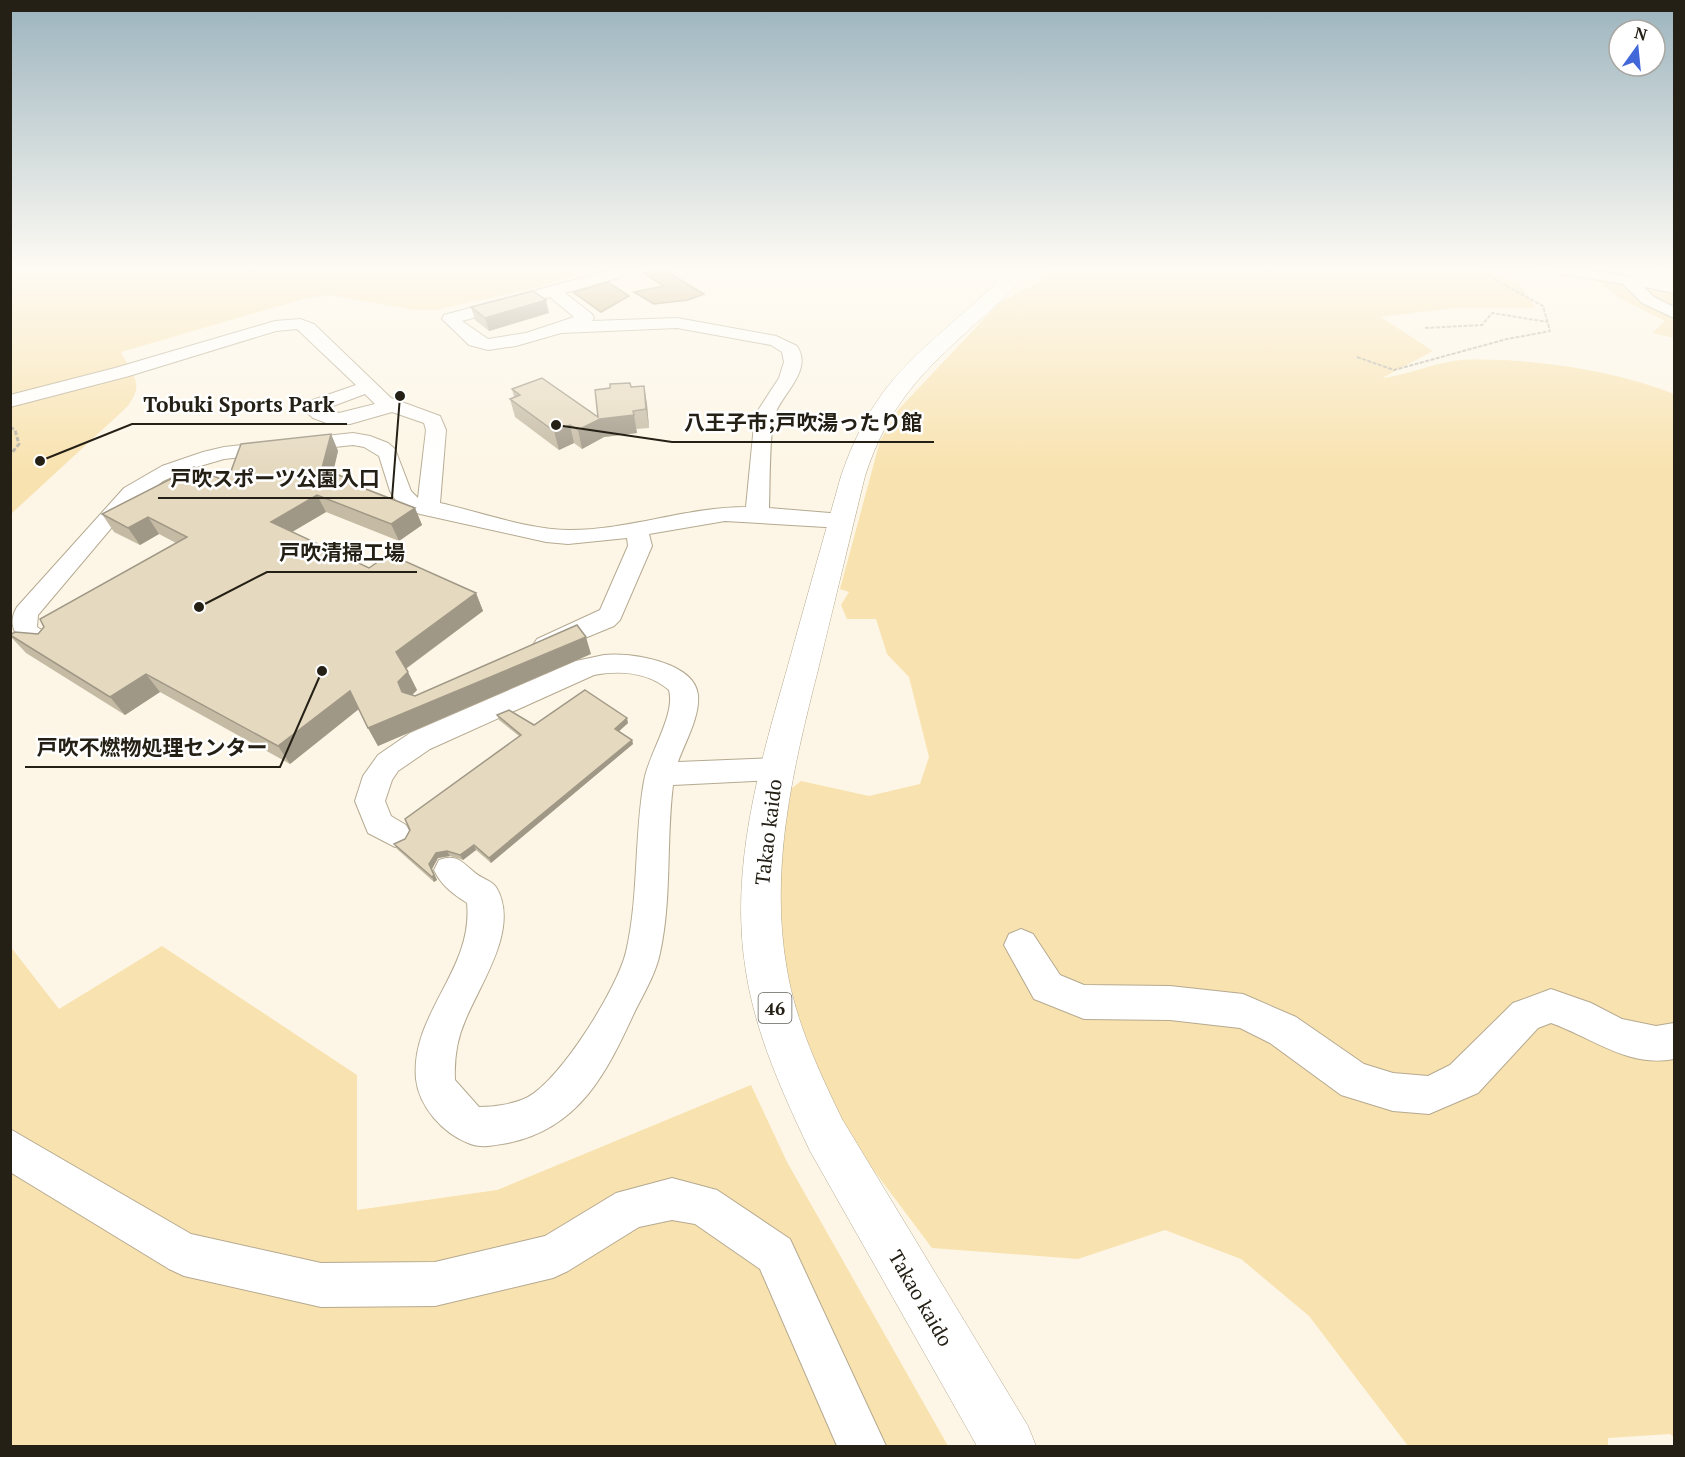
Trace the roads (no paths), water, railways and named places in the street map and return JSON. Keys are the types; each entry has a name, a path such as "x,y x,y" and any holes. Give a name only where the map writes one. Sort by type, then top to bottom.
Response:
{"main road":[{"name":"Takao kaido","path":"952,335 909,376 888,401 861,453 776,769 763,840 760,898 766,970 777,1017 797,1071 826,1135 1008,1446"}],"street":[{"path":"10,400 100,378 250,335"},
{"path":"315,335 384,402 433,420 436,430 428,509"},
{"path":"470,335 479,342 490,345 531,335"},
{"path":"743,335 776,341 791,350 793,362 788,378 765,414 757,513"},
{"path":"368,387 311,407 318,415 350,420 392,405"},
{"path":"44,643 26,632 23,623 26,613 106,519 136,489 203,457 338,441 368,441 381,446 388,452 402,494 408,502 428,509 546,536 605,535 694,518 757,513 842,521"},
{"path":"520,656 604,620 611,614 640,546 637,530"},
{"path":"395,834 379,824 372,812 370,801 378,776 402,751 585,668 602,663 619,662 640,665 673,678 683,688 685,702 659,774 641,961 602,1041 579,1076 546,1109 510,1123 477,1127 453,1112 436,1082 438,1042 456,999 483,950 488,915 483,895 463,883 450,870"},
{"path":"659,774 776,769"},
{"path":"1021,945 1047,987 1075,999 1084,1002 1124,1004 1170,1003 1243,1011 1283,1030 1355,1081 1393,1092 1429,1095 1464,1079 1526,1015 1551,1006 1578,1015 1617,1036 1656,1044 1674,1041"},
{"path":"10,1149 184,1254 321,1285 435,1284 553,1256 631,1208 672,1199 702,1205 776,1254 862,1446"}],"place":[{"name":"戸吹スポーツ公園入口","path":"400,396"},
{"name":"八王子市;戸吹湯ったり館","path":"556,425"},
{"name":"Tobuki Sports Park","path":"40,461"},
{"name":"戸吹清掃工場","path":"199,607"},
{"name":"戸吹不燃物処理センター","path":"322,671"}]}
